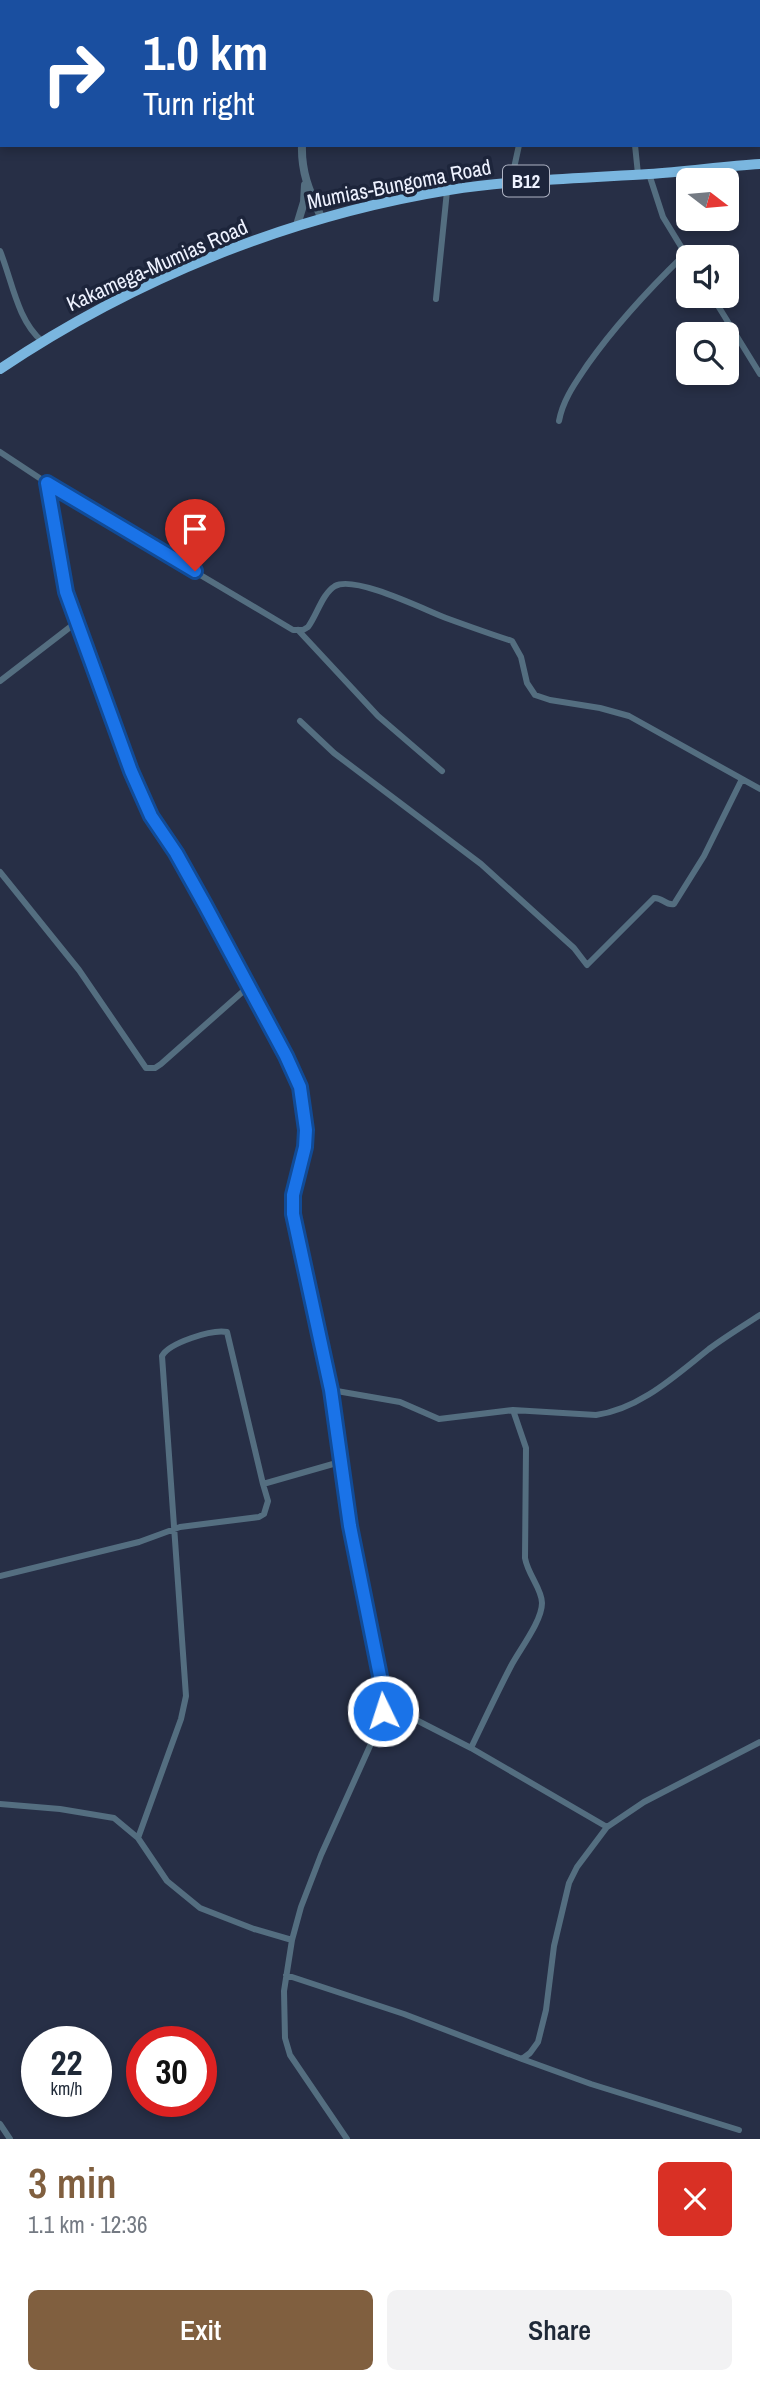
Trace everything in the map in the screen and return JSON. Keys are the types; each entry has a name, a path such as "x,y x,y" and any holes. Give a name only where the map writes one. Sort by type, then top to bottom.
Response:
{"highway":[{"name":"Mumias-Bungoma Road","path":"297,225 321,217 447,191 511,182 760,164"},
{"name":"Kakamega-Mumias Road","path":"0,369 76,321 139,289 297,225"}],"street":[{"path":"297,225 304,202 302,147"},
{"path":"511,182 519,147"},
{"path":"636,147 643,174 680,245"},
{"path":"305,182 321,217"},
{"path":"436,299 447,191"},
{"path":"0,251 23,316 42,341"},
{"path":"559,421 564,403 576,381 615,328 634,304 676,266"},
{"path":"719,308 760,374"},
{"path":"0,452 293,630 309,626 326,595 336,586 344,584 392,595 512,641 521,657 527,683 535,695 629,716 760,789"},
{"path":"47,483 66,592 106,706 146,805 176,853 286,1056 303,1098 305,1147 293,1195 293,1214 331,1390 350,1526 385,1704 368,1753 311,1879 292,1940 286,1975 286,2045 346,2139"},
{"path":"0,681 78,621"},
{"path":"298,630 378,716 442,771"},
{"path":"300,720 334,753 481,864 574,948 587,965 652,900 659,898 668,904 674,904 704,856 742,779"},
{"path":"0,872 79,970 146,1068 155,1068 161,1064 248,987"},
{"path":"331,1390 400,1402 439,1419 513,1410 596,1415 617,1410 651,1392 760,1315"},
{"path":"0,1576 139,1542 175,1529 259,1517 264,1514 268,1501 227,1332 218,1331 168,1348 162,1356 175,1529 186,1696 181,1719 138,1838"},
{"path":"471,1748 542,1606 541,1593 528,1572 525,1558 526,1456 513,1410"},
{"path":"263,1484 340,1462"},
{"path":"385,1704 471,1748 607,1827"},
{"path":"541,2067 536,2055 547,2010 554,1946 569,1883 577,1867 607,1827 668,1788 760,1742"},
{"path":"0,1804 108,1816 121,1822 138,1838 167,1881 200,1909 292,1940"},
{"path":"286,1975 404,2014 541,2067 739,2130"},
{"path":"522,2059 538,2042"},
{"path":"0,2124 10,2139"}],"route":[{"path":"195,571 47,483 66,592 131,771 151,816 176,853 205,905 300,1087 306,1130 305,1147 295,1181 293,1214 331,1390 350,1526 384,1696 383,1711"}]}
